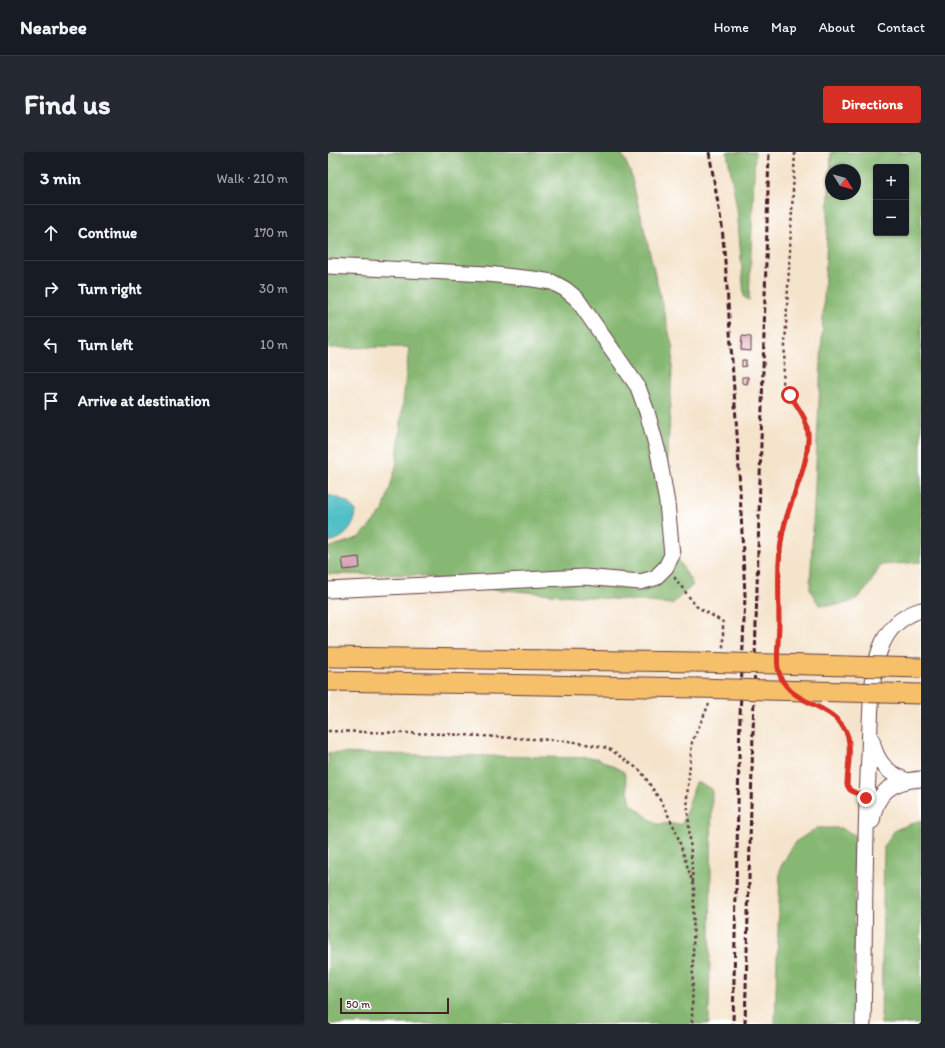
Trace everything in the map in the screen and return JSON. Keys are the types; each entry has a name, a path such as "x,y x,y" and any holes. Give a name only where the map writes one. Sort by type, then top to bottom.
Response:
{"main road":[{"path":"328,657 697,662 921,668"},
{"path":"328,681 921,694"}],"street":[{"path":"328,266 487,274 533,279 552,282 577,299 638,386 658,452 667,503 672,555 666,567 655,578 640,582 584,577 328,590"},
{"path":"863,1024 866,798 870,718 878,658 887,633 899,620 910,613 921,610"},
{"path":"870,718 873,744 880,761 892,775 905,780"},
{"path":"866,875 870,830 875,803 891,786 905,780 921,779"}],"path":[{"path":"778,653 780,555 784,524 805,460 808,434 805,418 783,384 795,152"},
{"path":"666,567 696,606 722,622 723,650"},
{"path":"692,1024 694,887 687,797 692,742 711,699"},
{"path":"817,706 835,717 843,727 848,737 849,748 847,785 850,790 866,798"},
{"path":"328,731 445,734 569,741 608,748 641,771 662,803 676,831 694,887"}],"green space":[{"path":"328,152 621,152 630,171 673,349 666,494 668,542 693,585 672,604 468,587 418,575 328,574 328,548 360,537 383,511 396,467 409,347 328,348"},
{"path":"727,152 755,152 749,301 744,297 737,208"},
{"path":"831,152 921,152 921,562 881,565 864,592 852,601 843,604 819,605 810,589 829,200 861,200 861,164 830,164"},
{"path":"328,753 597,758 624,772 631,804 656,824 682,824 696,782 712,789 709,1024 328,1024"},
{"path":"921,820 921,1024 881,1024 884,846 895,830"},
{"path":"817,828 840,828 855,835 854,1024 775,1024 780,868 795,842"}],"water":[{"path":"328,495 344,500 356,511 354,522 348,531 339,538 328,542"}],"building":[{"path":"742,336 751,337 751,351 741,350"},
{"path":"742,360 746,360 746,366 742,367"},
{"path":"742,377 748,377 747,384 742,383"},
{"path":"359,557 360,568 344,570 342,559"}],"railway":[{"path":"709,152 722,226 726,273 738,449 745,596 740,717 733,1024"},
{"path":"745,1024 769,152"}],"route":[{"path":"790,395 805,418 808,434 805,460 784,524 780,555 778,669 783,682 790,691 799,698 817,706 835,717 843,727 848,737 849,748 847,785 850,790 866,798"}]}
